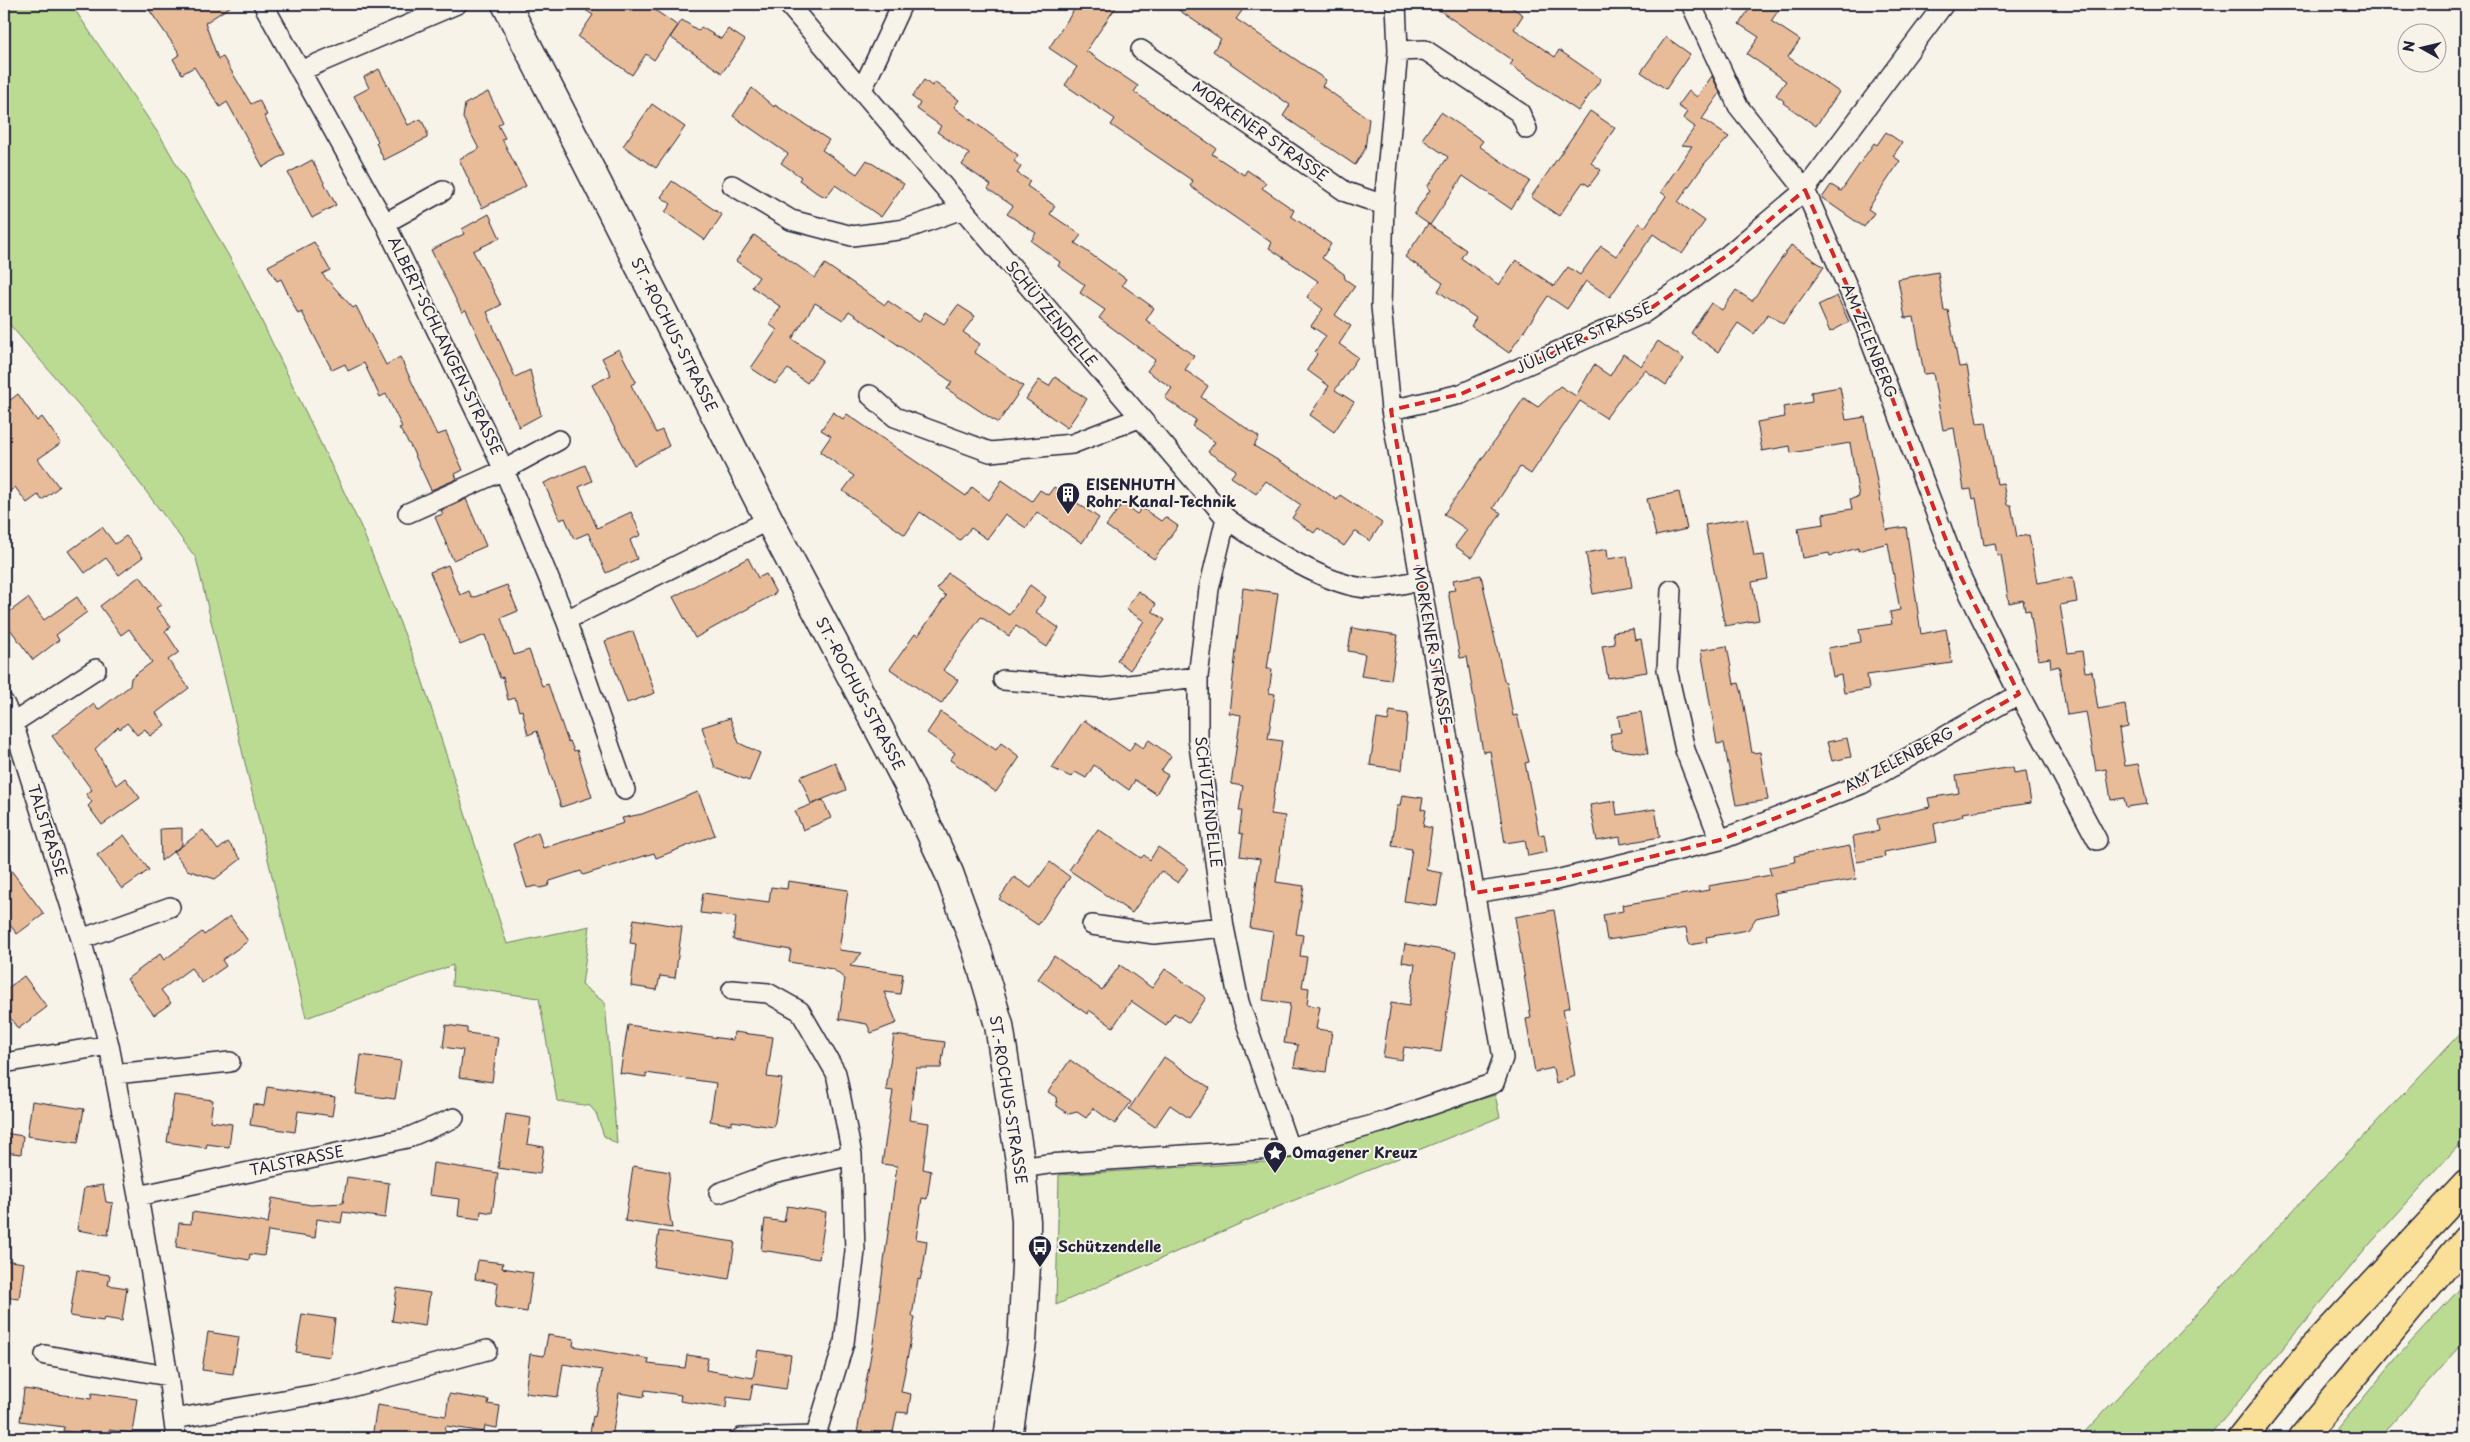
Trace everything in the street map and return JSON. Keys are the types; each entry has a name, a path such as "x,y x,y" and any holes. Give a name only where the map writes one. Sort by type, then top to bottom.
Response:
{"highway":[{"path":"2242,1438 2313,1349 2466,1185"},
{"path":"2302,1438 2466,1240"}],"street":[{"name":"ALBERT-SCHLANGEN-STRASSE","path":"262,4 385,223 504,470 566,620 625,790"},
{"path":"300,71 456,4"},
{"name":"ST.-ROCHUS-STRASSE","path":"506,4 769,520 909,786 949,873 977,950 999,1025 1021,1168 1026,1221 1022,1342 1008,1438"},
{"name":"SCHÜTZENDELLE","path":"788,4 1226,518 1260,542 1342,585 1372,588 1421,580"},
{"path":"862,90 902,4"},
{"name":"MORKENER STRASSE","path":"1290,1148 1380,1123 1494,1083 1503,1058 1391,410 1380,306 1384,205 1398,50 1396,4"},
{"name":"AM ZELENBERG","path":"1691,4 1738,106 1805,190 1866,329 1958,569 2019,694 2097,840"},
{"name":"JÜLICHER STRASSE","path":"1391,410 1461,394 1644,313 1728,255 1805,190 1944,4"},
{"name":"MORKENER STRASSE","path":"1141,50 1346,192 1384,205"},
{"path":"1398,50 1425,50 1520,113 1527,129"},
{"path":"732,185 791,220 852,236 906,229 962,209"},
{"name":"ALBERT-SCHLANGEN-STRASSE","path":"385,223 443,191"},
{"path":"870,395 895,417 990,452 1072,444 1139,418"},
{"name":"ALBERT-SCHLANGEN-STRASSE","path":"408,513 504,470 559,440"},
{"name":"SCHÜTZENDELLE","path":"1226,518 1209,589 1198,677 1198,738 1224,927 1239,1002 1290,1148"},
{"path":"566,620 769,520"},
{"path":"1672,590 1668,669 1685,750 1720,840"},
{"path":"13,723 96,669"},
{"path":"1003,680 1102,688 1198,677"},
{"name":"AM ZELENBERG","path":"1474,893 1556,880 1720,840 1862,784 2019,694"},
{"name":"TALSTRASSE","path":"4,703 13,723 82,939 109,1045 138,1196 168,1376 176,1438"},
{"path":"82,939 170,906"},
{"path":"1092,925 1154,934 1224,927"},
{"path":"732,990 768,993 800,1011 836,1073 852,1155 855,1251 844,1343 815,1437 741,1438"},
{"path":"4,1063 109,1045"},
{"path":"115,1074 230,1062"},
{"name":"TALSTRASSE","path":"138,1196 407,1138 454,1118"},
{"path":"1021,1168 1048,1164 1290,1148"},
{"path":"719,1193 773,1173 852,1155"},
{"path":"174,1419 340,1390 487,1350"},
{"path":"44,1355 168,1376"}],"highlighted area":[{"path":"1805,190 1866,329 1957,569 2019,694 1862,784 1720,840 1556,880 1474,893 1391,410 1461,394 1644,313 1728,255"}],"green space":[{"path":"4,4 71,4 162,139 239,274 361,527 419,670 507,944 590,926 582,985 605,1003 617,1144 604,1136 596,1113 590,1106 557,1101 539,998 452,986 453,965 306,1018 196,558 96,425 4,318"},
{"path":"2466,1027 2466,1137 2370,1244 2208,1438 2079,1438"},
{"path":"1495,1095 1500,1117 1280,1206 1056,1305 1059,1175 1266,1162"},
{"path":"2466,1282 2466,1340 2379,1438 2330,1438 2399,1355"}],"building":[{"path":"145,4 234,4 205,23 218,59 223,57 251,104 259,100 267,115 264,116 285,154 263,167 227,102 220,107 194,67 182,74 173,59 180,54"},
{"path":"576,4 646,4 678,26 654,60 646,54 632,75 578,37 593,15"},
{"path":"1078,4 1118,4 1086,51 1138,86 1134,92 1216,148 1212,154 1244,175 1247,170 1266,183 1262,188 1294,210 1291,216 1331,244 1322,258 1344,274 1345,279 1355,286 1335,315 1351,326 1339,344 1358,357 1335,390 1354,402 1334,432 1310,415 1329,386 1307,370 1317,354 1315,352 1326,336 1311,326 1323,309 1307,297 1318,281 1269,248 1272,243 1190,186 1193,181 1111,125 1115,119 1065,85 1077,67 1049,48"},
{"path":"1170,4 1247,4 1236,19 1326,80 1322,86 1369,119 1365,149 1355,165 1283,116 1290,105 1213,51 1221,39"},
{"path":"1430,4 1507,4 1523,15 1514,29 1555,57 1559,50 1601,79 1578,111 1510,65 1513,61"},
{"path":"1753,4 1783,4 1771,21 1800,40 1788,57 1839,92 1816,126 1783,103 1784,101 1776,95 1786,81 1747,54 1759,37 1739,24"},
{"path":"682,20 699,31 701,27 721,39 728,29 745,40 722,73 670,37"},
{"path":"1666,37 1690,54 1666,89 1641,72"},
{"path":"379,69 408,125 421,119 427,131 427,138 384,160 376,143 378,141 354,96 369,88 364,77"},
{"path":"1712,76 1720,93 1702,119 1729,137 1705,163 1678,202 1705,221 1682,254 1653,234 1610,297 1586,281 1567,309 1548,296 1509,353 1471,326 1476,318 1438,291 1443,283 1405,257 1428,224 1466,250 1461,258 1499,285 1516,260 1554,286 1568,267 1580,275 1601,246 1616,256 1639,223 1645,227 1666,196 1661,192 1692,146 1682,145 1695,127 1683,118 1687,112 1678,106 1689,91 1697,97"},
{"path":"924,80 932,86 934,82 959,100 954,107 1018,155 1014,161 1021,167 1017,173 1030,181 1027,186 1055,206 1050,214 1081,235 1075,243 1126,279 1122,285 1154,308 1146,320 1194,356 1185,370 1208,386 1201,397 1259,437 1254,446 1296,471 1337,500 1340,495 1382,523 1370,541 1355,531 1344,546 1318,528 1314,533 1292,518 1301,505 1266,481 1256,494 1231,477 1236,470 1208,452 1215,442 1192,426 1196,420 1165,398 1172,388 1147,371 1155,360 1099,318 1105,310 1080,293 1085,285 1058,266 1060,262 1031,241 1036,233 1007,214 1013,206 988,189 991,185 962,165 969,154 937,132 941,126 917,109 920,103 912,97"},
{"path":"752,88 774,107 775,105 829,140 822,150 857,174 867,160 904,184 881,217 835,185 826,197 817,193 799,180 801,177 781,163 788,154 733,116"},
{"path":"488,92 503,122 498,125 505,138 502,139 526,186 482,208 459,159 479,149 463,118 465,104"},
{"path":"652,104 685,127 656,168 623,146"},
{"path":"1590,111 1615,128 1591,163 1601,170 1589,186 1583,182 1559,216 1531,197"},
{"path":"1441,112 1483,141 1479,146 1530,181 1511,209 1463,176 1430,225 1414,214 1430,190 1427,187 1448,157 1422,139"},
{"path":"1886,132 1902,143 1893,156 1900,161 1868,209 1874,213 1864,227 1822,198 1831,185 1841,191 1874,143 1877,145"},
{"path":"312,160 336,205 312,218 288,173"},
{"path":"672,181 722,215 705,240 665,212 671,204 661,197"},
{"path":"489,214 500,238 473,251 501,305 487,312 515,377 530,370 541,415 519,427 466,310 462,312 431,250 464,234 462,229"},
{"path":"754,235 815,278 825,264 885,305 888,301 919,322 925,312 944,324 958,305 975,316 963,332 980,344 974,352 1023,386 998,423 947,389 952,382 849,311 843,320 815,303 792,339 823,360 807,383 788,369 775,384 751,368 777,330 769,324 781,307 752,287 759,277 736,261"},
{"path":"314,242 330,270 322,274 353,308 356,306 386,365 400,357 437,435 446,432 463,470 455,474 457,479 431,490 411,447 399,428 402,427 386,394 380,397 364,363 348,371 345,364 332,370 302,312 298,314 281,279 277,281 268,266"},
{"path":"1791,245 1824,267 1783,324 1768,314 1754,334 1738,323 1718,352 1691,333 1711,303 1722,310 1736,290 1752,301"},
{"path":"1938,272 1944,311 1948,310 1959,367 1967,366 1977,423 1986,422 1997,484 2003,483 2007,505 2011,505 2017,537 2029,535 2037,583 2073,577 2077,602 2060,605 2068,653 2082,651 2085,672 2092,671 2098,709 2125,704 2128,727 2119,729 2125,766 2138,764 2147,804 2126,807 2124,798 2111,800 2106,769 2096,771 2086,712 2067,715 2059,666 2051,668 2050,658 2038,660 2030,610 2025,611 2023,600 2009,603 2001,555 1997,555 1995,543 1984,545 1976,498 1973,499 1971,489 1964,490 1954,428 1943,430 1933,373 1924,374 1914,317 1905,318 1898,279"},
{"path":"1837,296 1849,322 1830,332 1818,305"},
{"path":"1658,341 1684,359 1666,385 1645,370 1627,389 1606,418 1580,401 1531,474 1520,467 1493,508 1501,513 1472,558 1455,546 1467,530 1444,514 1524,398 1538,407 1560,386 1576,396 1594,365 1610,376 1623,354 1641,366"},
{"path":"619,349 636,382 631,385 656,433 662,430 669,446 634,465 592,385 611,375 602,358"},
{"path":"1055,377 1087,399 1067,428 1026,399 1039,380 1049,386"},
{"path":"1840,387 1846,420 1865,417 1886,530 1906,527 1921,634 1946,629 1952,663 1867,675 1869,689 1844,693 1841,675 1833,677 1828,648 1861,642 1859,629 1892,624 1890,612 1900,610 1888,543 1858,551 1858,548 1830,556 1829,553 1803,558 1798,528 1824,524 1823,514 1852,509 1850,499 1859,497 1850,443 1791,453 1790,446 1762,451 1757,422 1785,417 1783,407 1812,402 1811,392"},
{"path":"18,394 37,421 42,417 61,443 38,459 59,487 42,500 38,495 27,503 15,487 4,496 4,405"},
{"path":"833,412 843,419 847,414 966,496 972,487 989,500 1002,480 1032,501 1040,490 1048,495 1054,487 1099,518 1082,543 1037,512 1026,528 1005,514 987,539 971,528 960,540 920,512 905,535 843,491 854,476 820,452 831,436 821,430"},
{"path":"585,465 592,481 579,487 597,528 631,512 641,535 630,540 637,559 606,573 588,533 574,539 565,518 560,520 544,483"},
{"path":"1679,492 1687,529 1656,536 1647,499"},
{"path":"466,499 486,546 453,560 435,517 443,514 441,511"},
{"path":"1122,504 1137,514 1142,508 1161,521 1165,517 1178,526 1154,559 1106,526"},
{"path":"1747,518 1754,556 1764,555 1768,579 1752,582 1759,620 1725,626 1705,525"},
{"path":"102,527 115,544 126,536 143,557 119,575 106,558 85,573 69,551"},
{"path":"1607,549 1608,559 1627,556 1632,587 1593,594 1586,553"},
{"path":"748,558 758,578 766,574 776,593 695,638 673,597"},
{"path":"448,565 460,595 469,591 472,598 507,585 518,611 501,618 514,655 529,650 542,686 548,684 568,742 570,741 574,751 577,750 592,797 561,807 537,731 528,735 522,710 519,711 515,698 508,700 503,677 500,678 485,635 460,645 430,572"},
{"path":"948,573 1009,615 1030,585 1046,597 1036,612 1059,628 1047,647 1016,626 1009,636 981,617 943,670 958,680 941,704 890,669 915,634 918,636 946,596 937,589"},
{"path":"1481,575 1504,681 1507,682 1513,716 1517,715 1529,762 1525,763 1539,835 1544,834 1547,852 1528,856 1525,840 1505,843 1490,751 1483,752 1467,657 1460,658 1448,591 1455,590 1453,580"},
{"path":"140,576 161,605 156,608 171,627 165,631 179,652 168,660 189,688 156,713 165,725 150,736 145,729 137,735 127,723 120,729 118,727 95,749 116,785 125,778 140,798 102,825 88,806 92,802 86,794 92,790 52,736 94,704 98,710 130,686 131,678 152,662 129,629 121,635 100,606"},
{"path":"1243,588 1278,593 1267,669 1272,669 1269,693 1275,694 1268,739 1282,741 1271,814 1285,816 1276,882 1304,886 1296,934 1303,935 1300,956 1307,957 1302,987 1309,988 1307,1005 1320,1007 1316,1029 1332,1031 1326,1072 1294,1067 1298,1045 1284,1043 1290,1004 1263,1000 1273,932 1250,928 1260,859 1240,856 1243,834 1239,833 1242,811 1239,811 1243,786 1231,784 1241,715 1229,713"},
{"path":"1138,591 1156,604 1152,611 1165,620 1130,670 1117,660 1144,621 1126,609"},
{"path":"77,597 87,612 56,635 59,640 33,660 4,621 4,616 28,598 44,620"},
{"path":"1352,628 1398,635 1391,680 1361,676 1365,654 1348,651"},
{"path":"1633,629 1635,640 1641,639 1647,672 1608,678 1602,646 1615,644 1613,632"},
{"path":"633,631 655,693 627,703 605,641"},
{"path":"1727,646 1734,684 1739,683 1742,694 1752,753 1760,752 1768,800 1736,805 1724,743 1717,744 1701,650"},
{"path":"1390,711 1408,714 1402,770 1370,765 1377,719 1388,721"},
{"path":"941,712 996,750 1001,743 1020,757 996,792 950,760 955,753 927,733"},
{"path":"1641,712 1648,754 1613,749 1610,734 1621,732 1618,716"},
{"path":"730,718 739,743 760,753 749,781 715,768 702,727"},
{"path":"1084,720 1129,751 1135,742 1143,748 1149,740 1171,756 1161,771 1168,775 1156,794 1135,780 1129,790 1094,765 1086,778 1075,772 1071,777 1052,768"},
{"path":"1847,738 1851,757 1832,761 1827,742"},
{"path":"835,762 846,790 811,804 800,777"},
{"path":"2013,767 2014,773 2026,771 2031,803 1962,813 1963,816 1934,824 1937,842 1884,852 1885,857 1857,862 1853,836 1879,831 1877,819 1930,807 1928,798 1959,793 1956,776"},
{"path":"698,792 715,835 656,858 654,853 583,875 581,871 550,881 548,886 527,888 513,844 538,832 543,848 624,823 622,818 642,814"},
{"path":"1402,795 1423,798 1421,809 1426,810 1423,826 1432,828 1426,870 1442,873 1437,906 1404,901 1412,849 1392,846 1397,806 1400,806"},
{"path":"823,800 831,818 803,830 795,811"},
{"path":"1615,801 1617,815 1655,809 1660,837 1621,844 1620,837 1597,841 1590,805"},
{"path":"182,828 182,845 161,861 160,829"},
{"path":"1098,829 1141,858 1144,855 1150,860 1158,847 1188,868 1178,883 1161,871 1132,913 1069,870"},
{"path":"203,830 218,850 228,842 241,859 215,879 187,870 174,852"},
{"path":"124,835 149,870 122,889 97,855"},
{"path":"1850,846 1856,879 1774,893 1778,913 1756,918 1748,930 1706,937 1707,942 1689,945 1686,928 1607,940 1603,915 1623,911 1622,905 1709,890 1708,886 1771,875 1769,867 1795,862 1794,856"},
{"path":"4,861 44,914 17,934 4,917"},
{"path":"1050,862 1070,877 1038,925 999,899 1014,877 1031,888"},
{"path":"788,881 848,890 839,950 862,953 850,966 903,974 900,994 884,992 897,1023 871,1033 867,1024 839,1019 845,979 833,969 789,962 791,950 733,940 736,917 700,913 703,893 769,902 771,887 787,889"},
{"path":"1554,910 1570,1007 1563,1009 1575,1076 1556,1084 1553,1068 1535,1072 1526,1019 1531,1018 1515,917"},
{"path":"230,916 248,941 222,960 226,966 202,983 191,968 161,990 171,1003 154,1015 127,979 160,954 164,960 202,932 204,935"},
{"path":"634,919 682,927 675,978 660,976 657,990 631,986 636,944 630,943"},
{"path":"1405,944 1456,952 1441,1052 1404,1047 1402,1060 1383,1057 1391,1003 1409,1006 1415,964 1402,962"},
{"path":"1054,956 1102,990 1120,965 1152,988 1165,969 1206,998 1189,1023 1174,1013 1166,1025 1131,1001 1113,1027 1089,1010 1087,1014 1038,979"},
{"path":"24,976 47,1007 18,1029 4,1009 4,991"},
{"path":"446,1025 467,1028 467,1033 498,1037 492,1082 459,1077 463,1050 443,1047"},
{"path":"628,1025 733,1040 734,1032 773,1037 767,1077 782,1079 774,1127 732,1121 732,1125 710,1121 716,1083 646,1073 646,1077 620,1073"},
{"path":"894,1035 945,1042 941,1068 916,1068 909,1120 929,1123 923,1169 931,1171 927,1199 922,1198 916,1239 927,1241 920,1280 918,1279 912,1316 915,1317 901,1392 911,1394 908,1413 897,1412 892,1438 861,1438 862,1434 857,1433 873,1343 897,1166 882,1164 893,1091 886,1090"},
{"path":"361,1055 401,1061 395,1099 356,1094"},
{"path":"1164,1057 1210,1088 1189,1118 1170,1105 1155,1127 1129,1109"},
{"path":"1070,1060 1131,1102 1115,1124 1093,1108 1086,1118 1077,1112 1069,1114 1057,1106 1056,1097 1048,1092"},
{"path":"267,1087 335,1097 332,1116 298,1111 295,1132 250,1125 253,1104 264,1106"},
{"path":"174,1095 213,1100 210,1121 232,1124 229,1147 207,1144 206,1148 167,1142"},
{"path":"32,1101 84,1109 78,1143 27,1136"},
{"path":"506,1114 531,1118 527,1144 544,1147 540,1174 498,1168"},
{"path":"4,1133 23,1136 21,1154 4,1152"},
{"path":"433,1163 498,1173 492,1213 481,1211 480,1219 458,1216 460,1199 429,1195"},
{"path":"633,1166 670,1172 667,1199 672,1228 625,1221"},
{"path":"347,1177 389,1183 385,1218 343,1212 341,1223 317,1219 315,1238 268,1231 264,1256 250,1254 249,1260 176,1247 179,1223 191,1224 192,1212 268,1223 272,1198 311,1205 343,1203"},
{"path":"103,1185 106,1202 113,1203 108,1235 77,1230 84,1188"},
{"path":"787,1206 826,1212 819,1259 761,1250 765,1219 784,1222"},
{"path":"659,1231 735,1242 729,1279 654,1267"},
{"path":"4,1260 24,1263 19,1299 4,1297"},
{"path":"478,1260 503,1263 502,1268 533,1273 527,1312 495,1307 498,1283 475,1279"},
{"path":"77,1270 110,1275 108,1285 127,1288 122,1321 104,1318 103,1321 70,1316"},
{"path":"397,1288 430,1293 425,1326 392,1321"},
{"path":"302,1314 335,1319 330,1357 296,1352"},
{"path":"208,1332 239,1337 233,1374 202,1370"},
{"path":"548,1335 574,1339 573,1346 649,1359 648,1364 685,1368 687,1355 708,1358 706,1370 753,1378 758,1350 791,1355 786,1389 753,1384 750,1400 727,1397 726,1408 680,1401 681,1395 645,1390 644,1397 619,1393 612,1438 589,1438 593,1416 595,1417 602,1370 563,1364 558,1397 525,1393 530,1354 544,1356"},
{"path":"24,1389 91,1399 92,1393 137,1399 132,1433 109,1430 108,1435 63,1431 64,1427 20,1421"},
{"path":"449,1394 489,1400 488,1404 500,1406 497,1428 485,1426 484,1432 446,1426 444,1438 372,1438 377,1405 446,1416"}],"place":[{"name":"EISENHUTH Rohr-Kanal-Technik","path":"1068,515"},
{"name":"Omagener Kreuz","path":"1275,1174"},
{"name":"Schützendelle","path":"1040,1268"}]}
